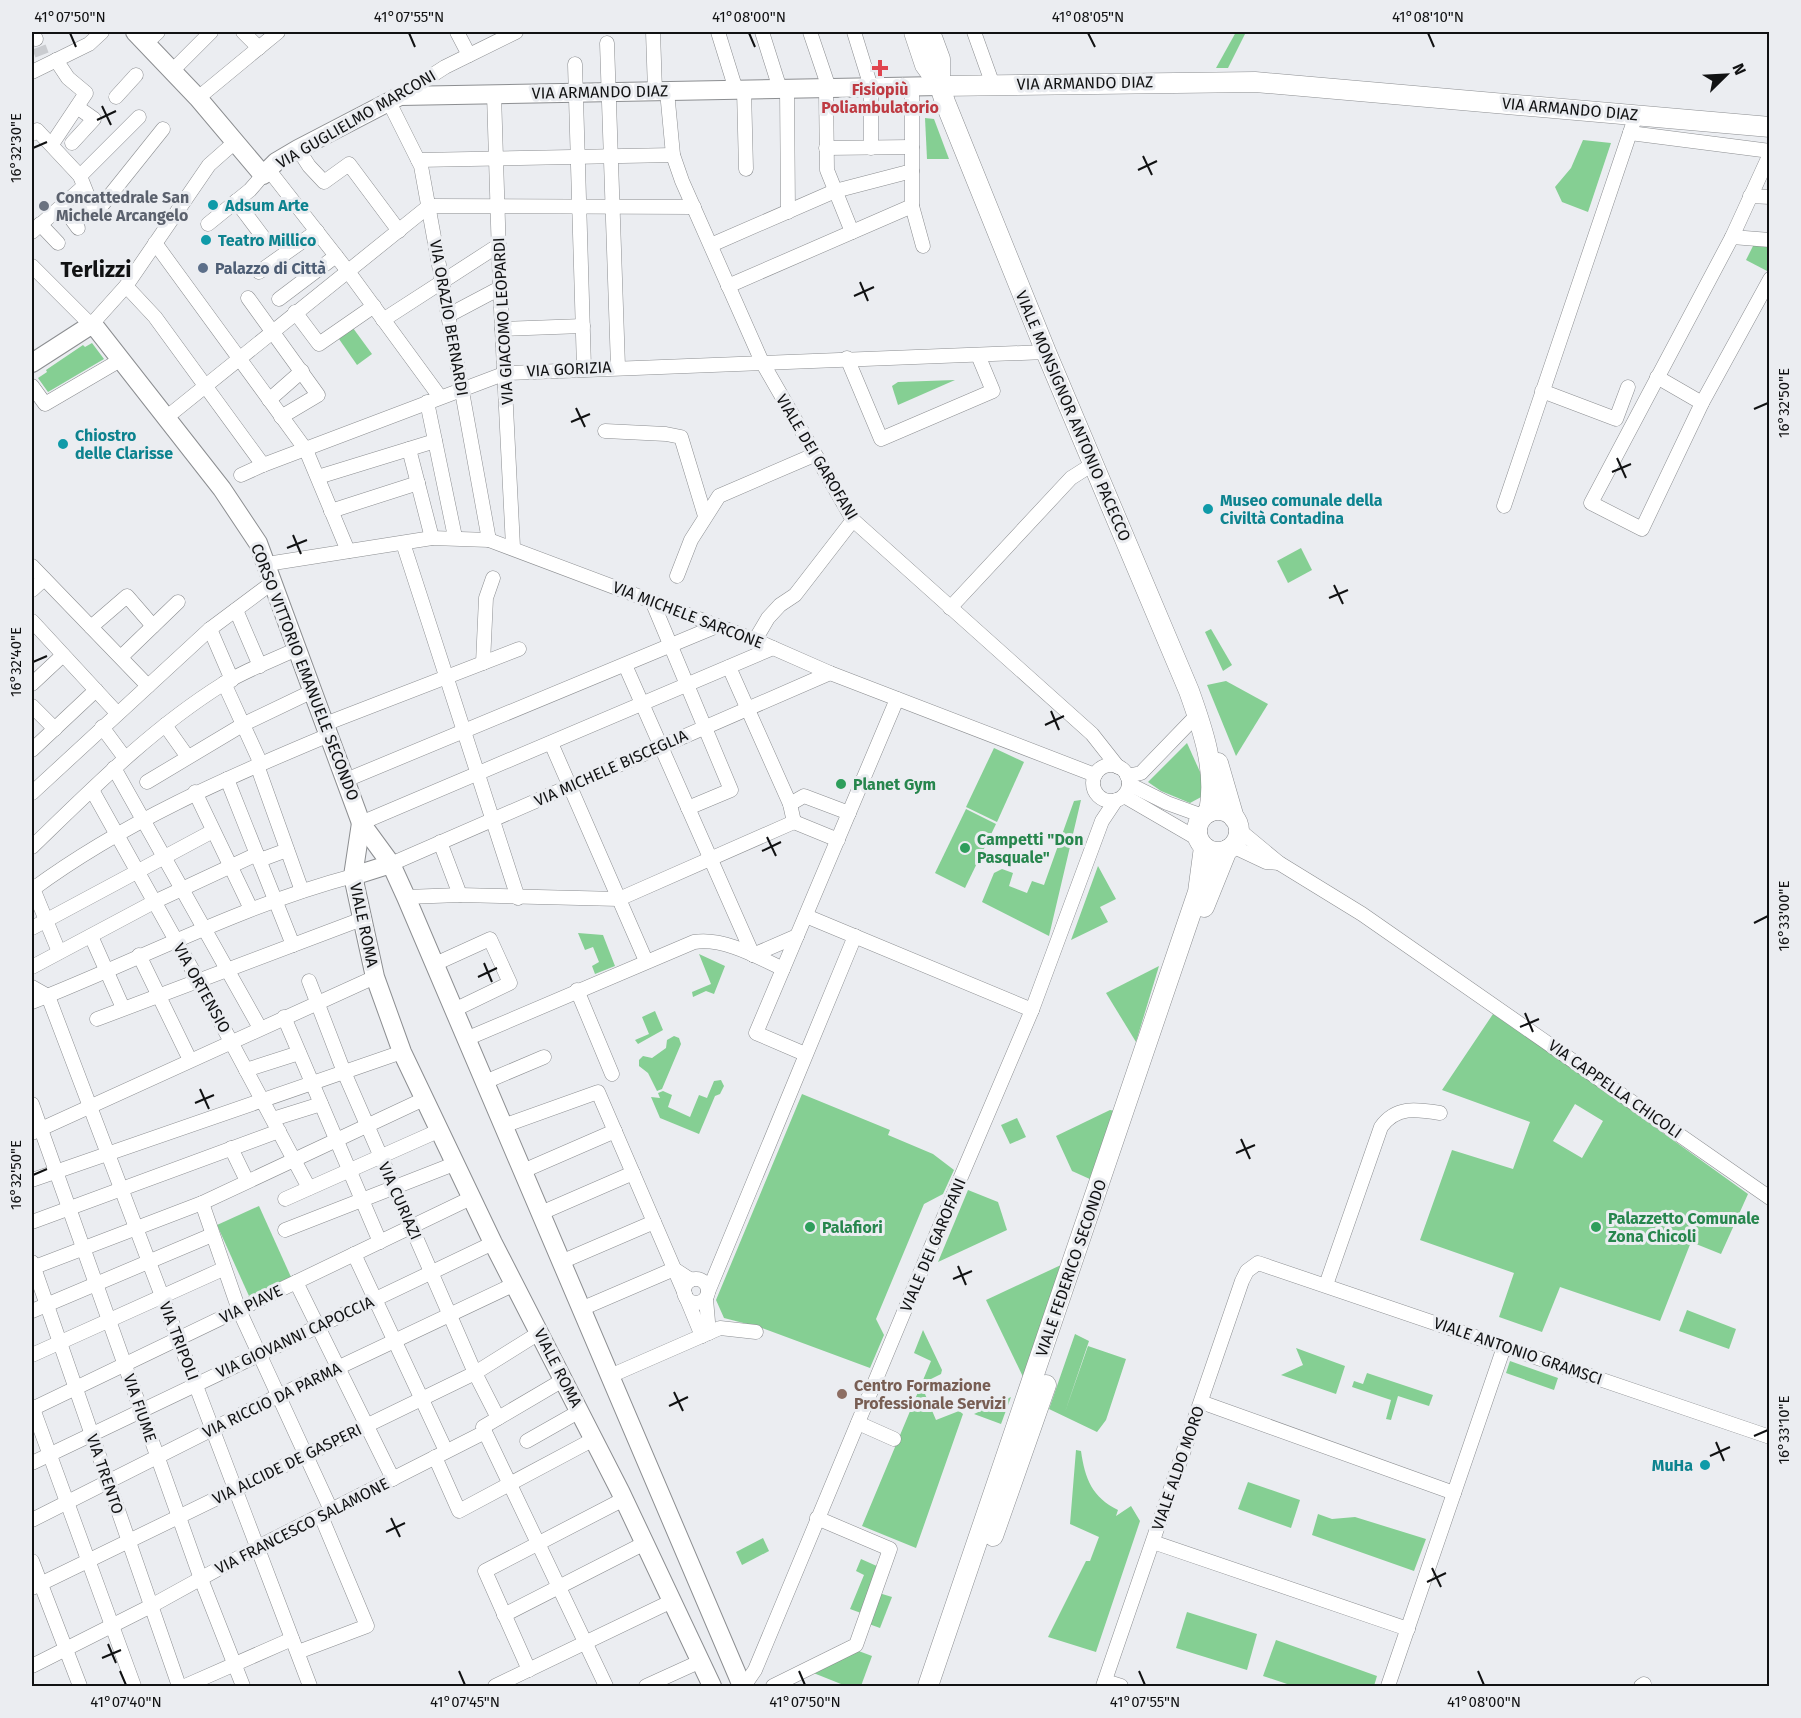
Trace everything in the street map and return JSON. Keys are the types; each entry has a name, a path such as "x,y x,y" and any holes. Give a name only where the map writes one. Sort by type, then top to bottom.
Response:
{"main road":[{"path":"914,32 926,65 940,86"},
{"path":"930,32 940,60 940,86"},
{"name":"VIA ARMANDO DIAZ","path":"940,86 1255,82 1633,124 1770,127"},
{"name":"VIALE MONSIGNOR ANTONIO PACECCO","path":"940,86 1046,352 1197,715 1207,746 1212,783 1206,814"},
{"name":"VIALE MONSIGNOR ANTONIO PACECCO","path":"1207,746 1223,776 1233,836"},
{"path":"1222,811 1233,836 1215,852 1201,843 1197,826 1206,814 1222,811"},
{"name":"VIALE FEDERICO SECONDO","path":"943,1686 1039,1408 1141,1088 1207,897 1233,836"},
{"name":"VIALE FEDERICO SECONDO","path":"928,1686 1198,892 1201,843"}],"street":[{"path":"172,71 211,32"},
{"path":"243,32 260,48"},
{"path":"198,98 278,32"},
{"path":"457,32 469,55"},
{"name":"VIA GUGLIELMO MARCONI","path":"208,224 266,172 298,148 395,99 497,36 516,32"},
{"name":"VIALE DEI GAROFANI","path":"653,32 673,155 694,207 762,362 853,520 1092,734 1123,785 1102,821 1032,1010 755,1670 743,1686"},
{"path":"718,32 740,90 746,168"},
{"path":"762,32 784,89 788,212"},
{"path":"810,32 827,88 827,170 852,232"},
{"path":"854,32 871,87 871,148"},
{"path":"974,32 993,85"},
{"path":"41,49 89,44 100,33"},
{"path":"146,35 172,71 235,142 266,172 317,231 374,306 433,400 435,441 455,537"},
{"path":"607,43 618,367"},
{"path":"32,72 41,49"},
{"path":"41,49 68,78 86,93 52,144"},
{"path":"575,64 584,368"},
{"path":"116,97 136,75"},
{"name":"VIA ARMANDO DIAZ","path":"395,99 494,94 940,86"},
{"path":"912,87 912,206 923,246"},
{"name":"VIA GIACOMO LEOPARDI","path":"494,94 500,288 513,547"},
{"name":"VIA ORAZIO BERNARDI","path":"395,99 418,160 429,206 489,540"},
{"path":"72,143 94,119 77,107"},
{"path":"58,243 36,228 62,206 138,117"},
{"path":"1504,506 1633,124 1770,152 1732,237 1591,503 1641,529 1702,403 1770,279"},
{"path":"32,134 37,130 52,144 82,181 95,214 164,129"},
{"path":"32,363 91,325 113,304 209,165 235,142"},
{"path":"826,148 912,147"},
{"path":"298,148 309,166 324,182 350,164 399,231"},
{"path":"418,160 673,155"},
{"path":"711,245 835,191 912,171"},
{"path":"1750,196 1770,197"},
{"path":"236,201 262,237"},
{"path":"62,206 78,228"},
{"path":"167,417 429,206 694,207"},
{"path":"728,286 912,206"},
{"path":"259,272 317,231"},
{"path":"1732,237 1770,240"},
{"path":"155,243 306,450 348,551"},
{"path":"383,320 499,245"},
{"path":"279,299 336,256"},
{"path":"32,266 91,325"},
{"path":"126,286 154,317 262,465"},
{"path":"449,315 500,288"},
{"path":"248,298 318,395 281,417"},
{"path":"295,312 319,344 374,306"},
{"name":"CORSO VITTORIO EMANUELE SECONDO","path":"91,325 102,333 167,417 232,482 270,573 361,823 391,864"},
{"path":"502,329 583,326"},
{"name":"VIA GORIZIA","path":"232,482 262,465 506,373 584,368 1046,352"},
{"path":"847,358 881,439 993,391 978,355"},
{"path":"32,386 45,404 122,359"},
{"path":"268,400 302,372"},
{"path":"1657,377 1702,403"},
{"path":"1542,391 1616,418 1628,387"},
{"path":"605,430 681,437 705,516"},
{"path":"318,477 435,441"},
{"path":"409,449 432,538"},
{"path":"677,576 691,540 719,496 814,455"},
{"path":"950,608 1071,478 1093,464"},
{"path":"331,511 418,483"},
{"path":"755,640 768,618 780,605 795,596 853,520"},
{"name":"VIA MICHELE SARCONE","path":"270,573 348,551 432,538 455,537 489,540 513,547 755,640 830,673 1095,775"},
{"path":"403,543 518,898"},
{"path":"32,566 148,686"},
{"path":"32,793 117,713 210,630 236,610 270,573"},
{"path":"483,663 486,598 493,578"},
{"path":"32,590 44,579"},
{"path":"91,627 128,596 153,626"},
{"path":"652,601 731,790 688,808"},
{"path":"121,657 178,602"},
{"path":"236,610 260,666"},
{"path":"33,624 117,713"},
{"path":"346,780 717,626"},
{"path":"210,630 302,891"},
{"path":"361,823 773,648"},
{"path":"32,847 120,763 165,725 228,681 297,649"},
{"path":"59,952 32,888 72,861 116,834 195,792 259,764 327,729 446,677 519,649"},
{"path":"32,684 63,655"},
{"path":"625,665 753,954"},
{"path":"729,667 790,804 794,822"},
{"name":"VIA MICHELE BISCEGLIA","path":"391,864 830,673"},
{"path":"32,750 96,690"},
{"path":"147,782 244,724 313,692"},
{"path":"805,1054 756,1033 897,699"},
{"path":"32,706 55,729"},
{"path":"1197,715 1141,772 1123,785 1105,800 1096,793 1095,775 1103,768 1123,785 1201,843"},
{"path":"165,725 187,756"},
{"path":"102,728 120,763 143,820 260,1028"},
{"path":"551,743 646,961"},
{"path":"227,779 293,945"},
{"path":"1123,785 1167,803 1206,814"},
{"name":"VIA ORTENSIO","path":"92,790 198,980 309,1188"},
{"path":"195,792 251,909"},
{"path":"790,804 804,796 849,813"},
{"path":"406,897 460,895 619,899 794,822 838,840"},
{"name":"CORSO VITTORIO EMANUELE SECONDO","path":"353,876 361,823"},
{"path":"32,928 213,831"},
{"name":"VIA CAPPELLA CHICOLI","path":"1233,836 1362,914 1770,1198"},
{"path":"440,842 460,895"},
{"path":"32,967 154,902 230,866 287,850"},
{"path":"391,864 743,1686"},
{"name":"VIALE ROMA","path":"391,864 353,876 375,977 402,1052 493,1243 624,1499 712,1686"},
{"path":"32,1002 202,927 276,899 353,876"},
{"path":"806,916 1032,1010"},
{"path":"97,1019 362,919"},
{"path":"92,936 123,1008"},
{"path":"753,954 798,936"},
{"path":"721,1257 685,1286 686,1296 696,1303 707,1295 855,936"},
{"path":"435,964 490,939 510,983 454,1010"},
{"path":"466,1039 694,942 710,941 753,954 783,969"},
{"path":"139,955 190,1060"},
{"path":"36,1131 375,977"},
{"name":"VIA CURIAZI","path":"309,981 344,1072 394,1188 475,1373 498,1418"},
{"path":"32,987 48,996"},
{"path":"577,990 612,1074"},
{"name":"VIA TRIPOLI","path":"48,996 310,1686"},
{"path":"284,1017 380,1242"},
{"path":"32,1180 402,1052"},
{"path":"246,1070 299,1053"},
{"path":"485,1082 544,1057"},
{"path":"503,1126 598,1092 686,1296 706,1334"},
{"path":"32,1266 202,1203 336,1138 424,1099"},
{"name":"VIA FIUME","path":"32,1104 36,1131 56,1172 178,1517 243,1686"},
{"path":"32,1222 231,1148 321,1104"},
{"path":"1326,1285 1381,1127 1388,1118 1399,1111 1419,1110 1440,1113"},
{"path":"285,1199 438,1131"},
{"path":"523,1171 615,1131"},
{"path":"231,1148 247,1181"},
{"path":"285,1230 454,1164"},
{"path":"540,1213 633,1173"},
{"name":"VIA PIAVE","path":"32,1408 471,1198"},
{"path":"185,1686 234,1665 367,1626 306,1456 239,1310 202,1203"},
{"path":"561,1262 654,1222"},
{"path":"32,1311 212,1235"},
{"name":"VIA GIOVANNI CAPOCCIA","path":"32,1463 493,1243"},
{"path":"354,1254 422,1399 459,1511 594,1439"},
{"name":"VIALE ALDO MORO","path":"1104,1684 1242,1281 1252,1267 1258,1263 1266,1264"},
{"name":"VIALE ANTONIO GRAMSCI","path":"1266,1264 1770,1437"},
{"name":"VIA TRENTO","path":"32,1266 178,1686"},
{"path":"32,1354 223,1269"},
{"path":"674,1269 692,1280 705,1282 706,1334"},
{"path":"581,1309 674,1269"},
{"path":"296,1282 393,1479"},
{"name":"VIA RICCIO DA PARMA","path":"32,1520 278,1396 515,1284"},
{"path":"610,1376 706,1334 726,1328 756,1332"},
{"name":"VIA ALCIDE DE GASPERI","path":"36,1585 475,1373 539,1333"},
{"path":"1388,1686 1504,1347"},
{"name":"VIA FRANCESCO SALAMONE","path":"32,1666 151,1606 258,1547 485,1432 483,1427 563,1380"},
{"path":"1201,1402 1454,1493"},
{"path":"32,1408 134,1686"},
{"path":"527,1441 580,1411"},
{"path":"858,1423 894,1439"},
{"path":"485,1432 536,1544 606,1686"},
{"path":"529,1670 485,1571 624,1499"},
{"path":"773,1686 856,1645 890,1549 817,1518"},
{"path":"1153,1542 1408,1629"},
{"path":"504,1615 645,1543"},
{"path":"32,1561 36,1585 67,1649 80,1686"},
{"path":"495,1686 672,1601"},
{"path":"646,1686 701,1661 719,1656 731,1661"},
{"path":"1104,1684 1121,1686"}],"green space":[{"path":"1236,32 1246,32 1228,68 1216,68"},
{"path":"925,118 934,119 949,159 927,159"},
{"path":"1583,140 1611,143 1588,212 1562,202 1555,187 1571,168"},
{"path":"1754,244 1769,245 1769,272 1746,260"},
{"path":"353,328 372,354 357,365 339,339"},
{"path":"92,343 104,359 48,392 38,378 83,345 85,347"},
{"path":"955,380 898,405 892,386 898,382"},
{"path":"1301,548 1312,570 1288,583 1277,561"},
{"path":"1211,629 1232,665 1223,671 1205,632"},
{"path":"1226,681 1268,704 1236,756 1207,685"},
{"path":"1187,743 1205,783 1203,796 1190,803 1161,791 1148,782"},
{"name":"Campetti \"Don Pasquale\"","path":"994,748 1024,762 997,822 966,807"},
{"path":"1081,800 1049,936 982,902 994,873 1002,869 1013,873 1009,886 1027,893 1032,881 1044,885 1074,801"},
{"name":"Campetti \"Don Pasquale\"","path":"966,809 996,824 965,888 935,873"},
{"path":"1098,866 1116,899 1100,907 1108,922 1071,940"},
{"path":"578,933 603,935 615,966 595,974 592,966 599,962 593,947 585,950"},
{"path":"699,954 725,966 714,994 706,991 693,997 692,992 711,984"},
{"path":"1159,966 1136,1042 1106,993"},
{"path":"655,1011 663,1030 638,1044 635,1040 649,1034 642,1017"},
{"path":"1493,1014 1563,1061 1748,1194 1721,1254 1691,1242 1660,1321 1560,1287 1542,1332 1499,1317 1514,1273 1420,1240 1452,1150 1513,1169 1530,1122 1442,1090","holes":["1575,1104 1603,1121 1582,1158 1553,1141"]},
{"path":"674,1036 679,1038 681,1044 662,1089 657,1091 648,1073 639,1066 639,1060 643,1056 652,1058 666,1048 667,1040"},
{"path":"721,1080 724,1086 720,1094 715,1096 699,1134 660,1118 651,1097 660,1098 658,1093 663,1091 672,1095 668,1107 690,1117 699,1095 707,1098 714,1081"},
{"path":"802,1094 890,1130 888,1135 933,1154 954,1170 943,1194 924,1204 876,1319 884,1335 870,1368 759,1327 724,1318 716,1300"},
{"path":"1110,1110 1115,1111 1092,1180 1072,1171 1056,1136"},
{"path":"1017,1118 1026,1137 1010,1144 1001,1125"},
{"path":"968,1190 998,1202 1007,1230 938,1262"},
{"path":"259,1206 291,1277 249,1296 217,1225"},
{"path":"1061,1265 1024,1379 986,1300"},
{"path":"1687,1310 1736,1329 1729,1349 1679,1331"},
{"path":"923,1330 942,1370 941,1374 931,1379 925,1394 936,1420 959,1411 963,1414 916,1548 862,1526 931,1361 914,1353"},
{"path":"1075,1334 1089,1341 1065,1412 1088,1346 1126,1359 1106,1420 1097,1432 1049,1409"},
{"path":"1296,1348 1345,1366 1336,1394 1281,1375 1303,1365"},
{"path":"1510,1361 1558,1378 1554,1390 1506,1373"},
{"path":"1367,1373 1433,1395 1429,1406 1398,1396 1391,1420 1386,1419 1391,1400 1352,1387 1354,1381 1363,1384"},
{"path":"1011,1397 1001,1424 974,1414"},
{"path":"1076,1450 1081,1451 1091,1486 1102,1499 1118,1510 1116,1516 1131,1506 1140,1521 1096,1652 1048,1637 1086,1561 1090,1561 1099,1537 1070,1524"},
{"path":"1248,1482 1300,1500 1291,1528 1238,1509"},
{"path":"1318,1514 1332,1519 1355,1517 1426,1539 1414,1571 1312,1535"},
{"path":"763,1538 769,1551 742,1565 736,1552"},
{"path":"861,1559 879,1567 861,1613 850,1609 864,1575 856,1571"},
{"path":"879,1593 892,1597 880,1628 869,1624"},
{"path":"1187,1612 1257,1634 1247,1670 1176,1648"},
{"path":"1276,1640 1377,1676 1374,1686 1293,1686 1263,1676"},
{"path":"856,1650 872,1656 861,1686 846,1686 811,1672"}],"tunnel":[{"path":"39,47 42,55"}],"place":[{"name":"Fisiopiù Poliambulatorio","path":"880,68"},
{"name":"Adsum Arte","path":"213,205"},
{"name":"Concattedrale San Michele Arcangelo","path":"44,206"},
{"name":"Teatro Millico","path":"206,240"},
{"name":"Palazzo di Città","path":"203,268"},
{"name":"Chiostro delle Clarisse","path":"63,444"},
{"name":"Museo comunale della Civiltà Contadina","path":"1208,509"},
{"name":"Planet Gym","path":"841,784"},
{"name":"Campetti \"Don Pasquale\"","path":"965,848"},
{"name":"Palafiori","path":"810,1227"},
{"name":"Palazzetto Comunale Zona Chicoli","path":"1596,1227"},
{"name":"Centro Formazione Professionale Servizi","path":"842,1394"},
{"name":"MuHa","path":"1705,1465"}],"district":[{"name":"Terlizzi","path":"96,269"}]}
